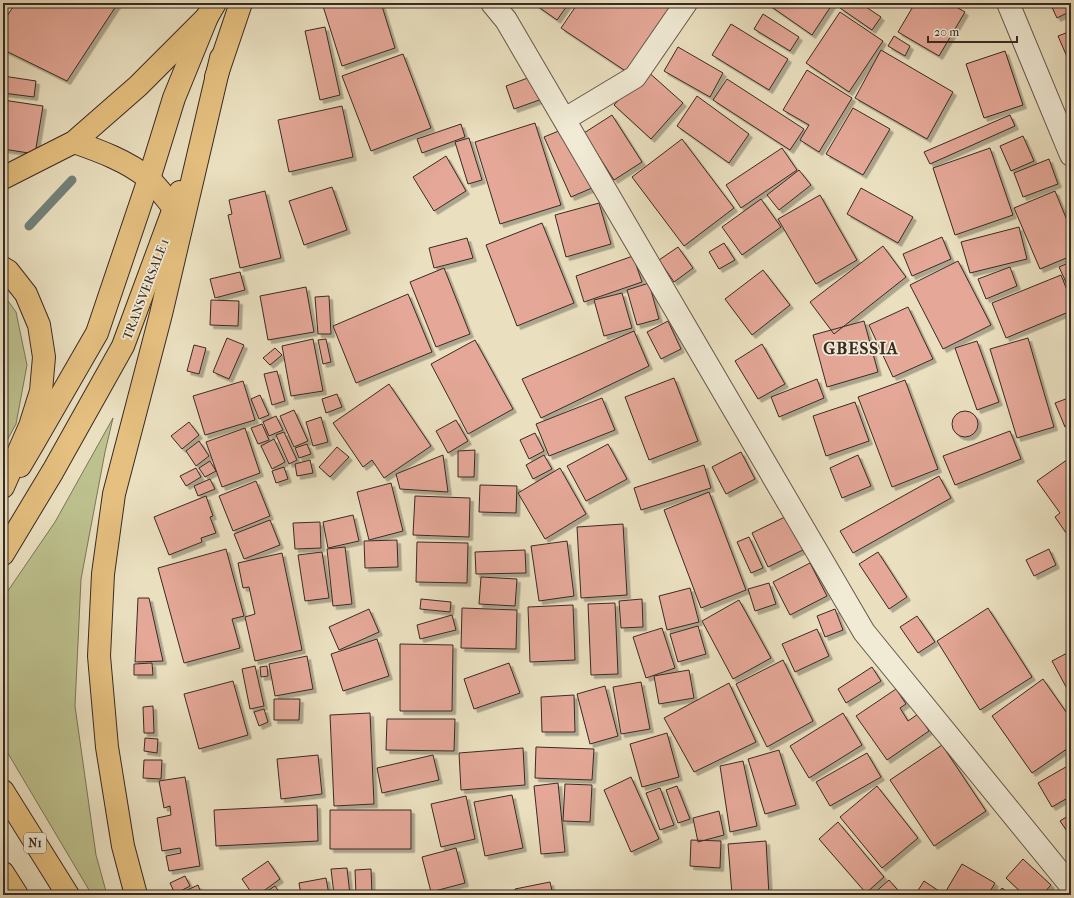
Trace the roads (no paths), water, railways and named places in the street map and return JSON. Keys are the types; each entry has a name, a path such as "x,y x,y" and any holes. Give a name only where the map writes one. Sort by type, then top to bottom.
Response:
{"main road":[{"name":"TRANSVERSALE 1","path":"3,554 57,464 123,346 175,209 222,58 241,3"},
{"path":"3,178 74,142 138,86 211,10"},
{"path":"3,492 34,444 97,332 149,179 174,98 211,10"},
{"path":"136,895 123,846 107,747 99,656 103,574 114,494 161,314 222,58"},
{"path":"74,142 129,165 149,179 175,209"},
{"path":"3,268 8,271 26,294 39,325 44,357 41,391 30,426 3,487"},
{"name":"N1","path":"3,791 68,895"},
{"path":"3,872 17,895"}],"street":[{"path":"492,3 506,20 864,632 1071,886"},
{"path":"564,119 635,77 686,3"},
{"path":"1008,3 1070,150"}],"waterway":[{"path":"29,226 72,180"}],"district":[{"name":"GBESSIA","path":"861,348"}]}
